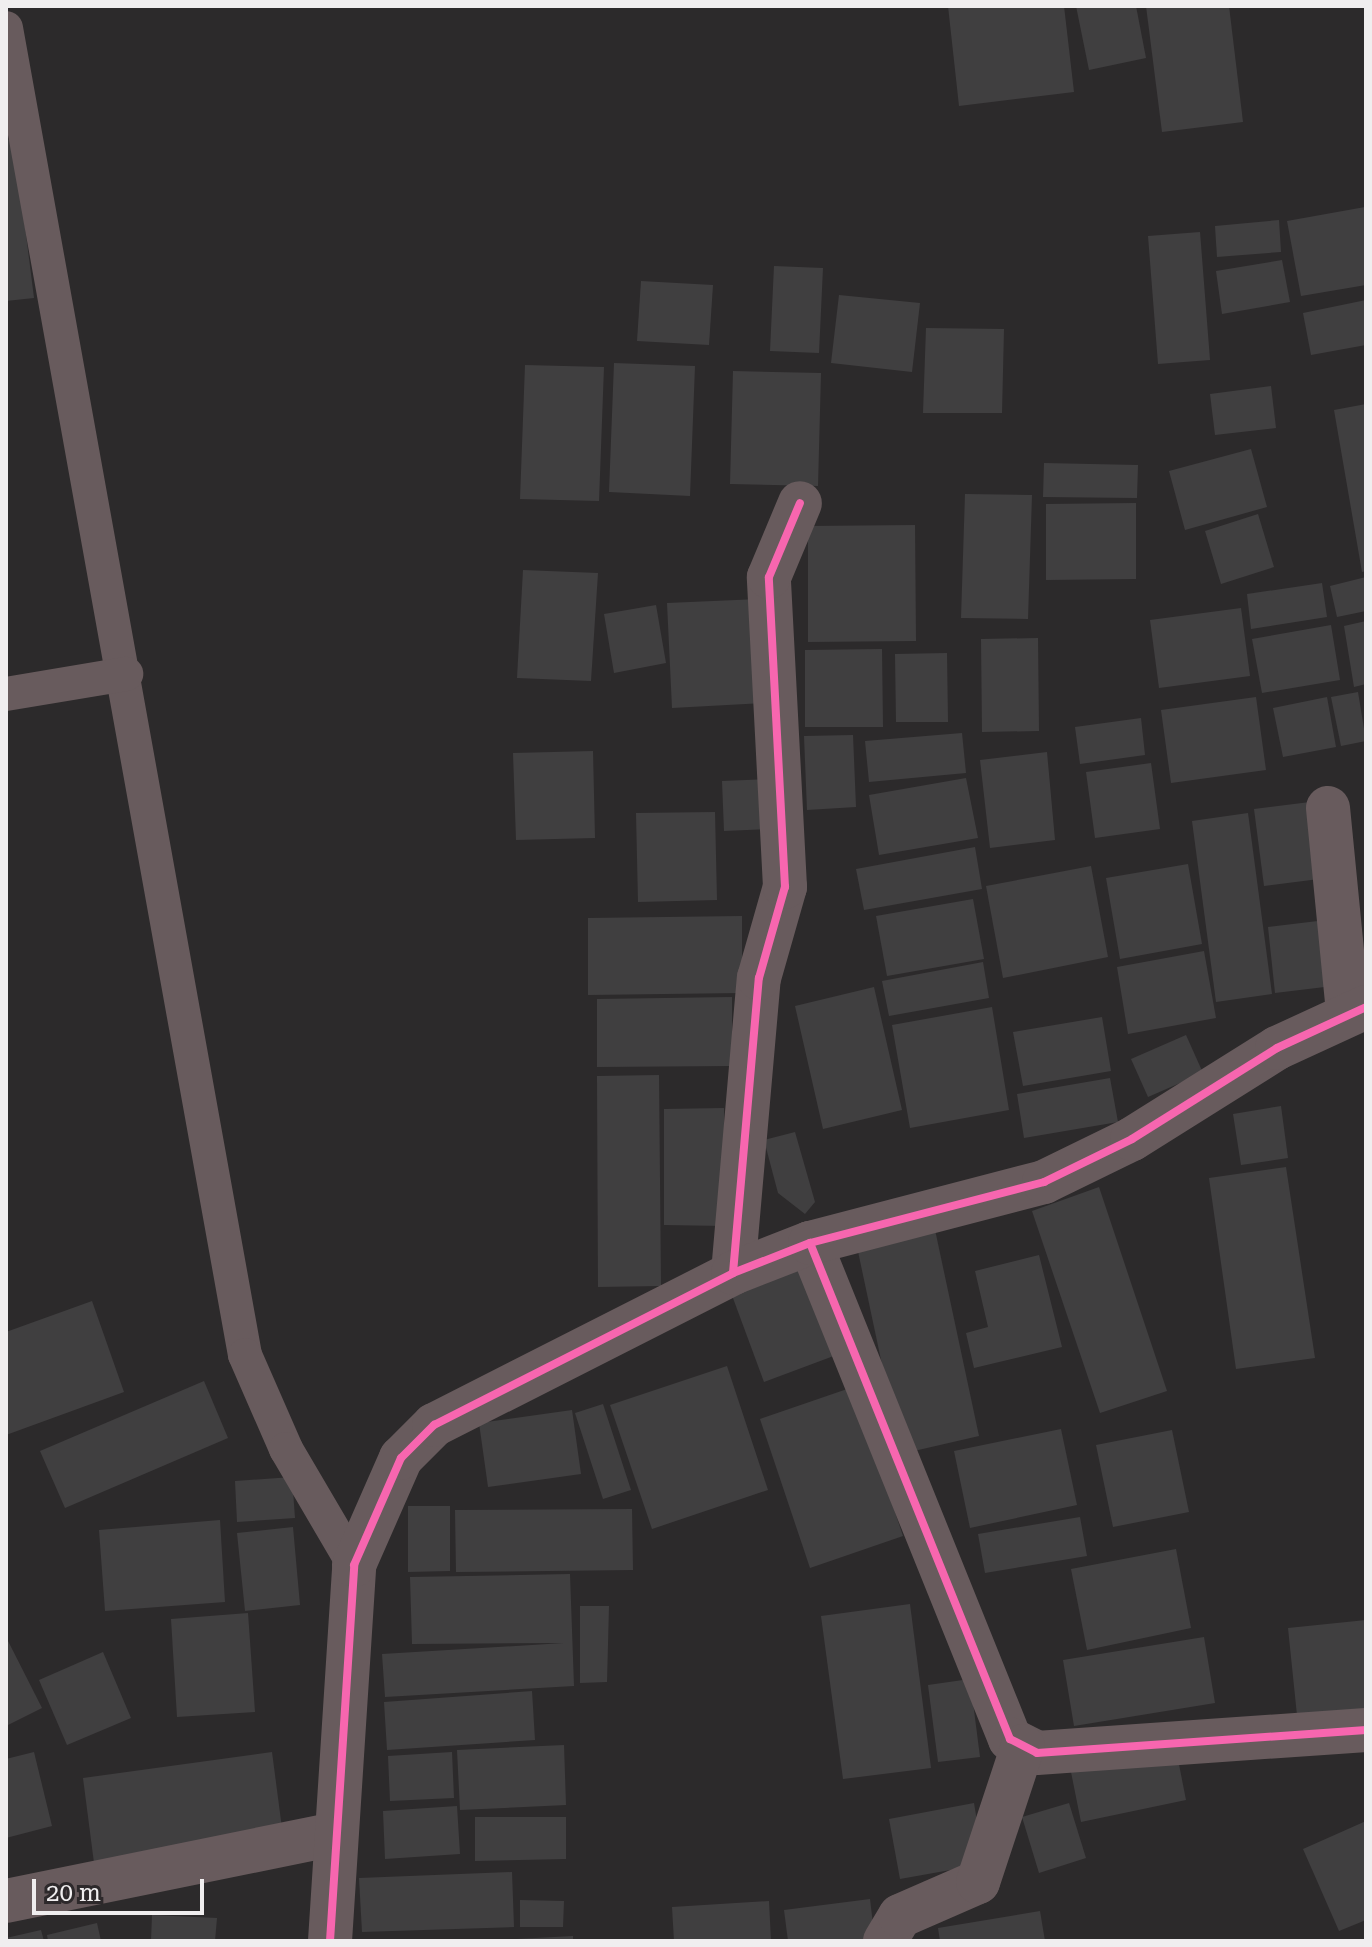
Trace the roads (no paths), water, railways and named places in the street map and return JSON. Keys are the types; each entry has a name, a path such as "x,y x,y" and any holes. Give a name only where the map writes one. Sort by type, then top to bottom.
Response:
{"street":[{"path":"733,1273 759,978 785,887 769,577 800,503"},
{"path":"330,1941 354,1565 401,1458 434,1425 733,1273 810,1243 1044,1182 1357,1010 1328,808"},
{"path":"810,1243 987,1694 1010,1739 1037,1753 1366,1730"},
{"path":"885,1941 900,1916 978,1882 1023,1746"},
{"path":"6,1901 336,1834"}],"lane":[{"path":"6,28 126,674 245,1355 286,1449 354,1565"},
{"path":"6,694 126,674"}]}
